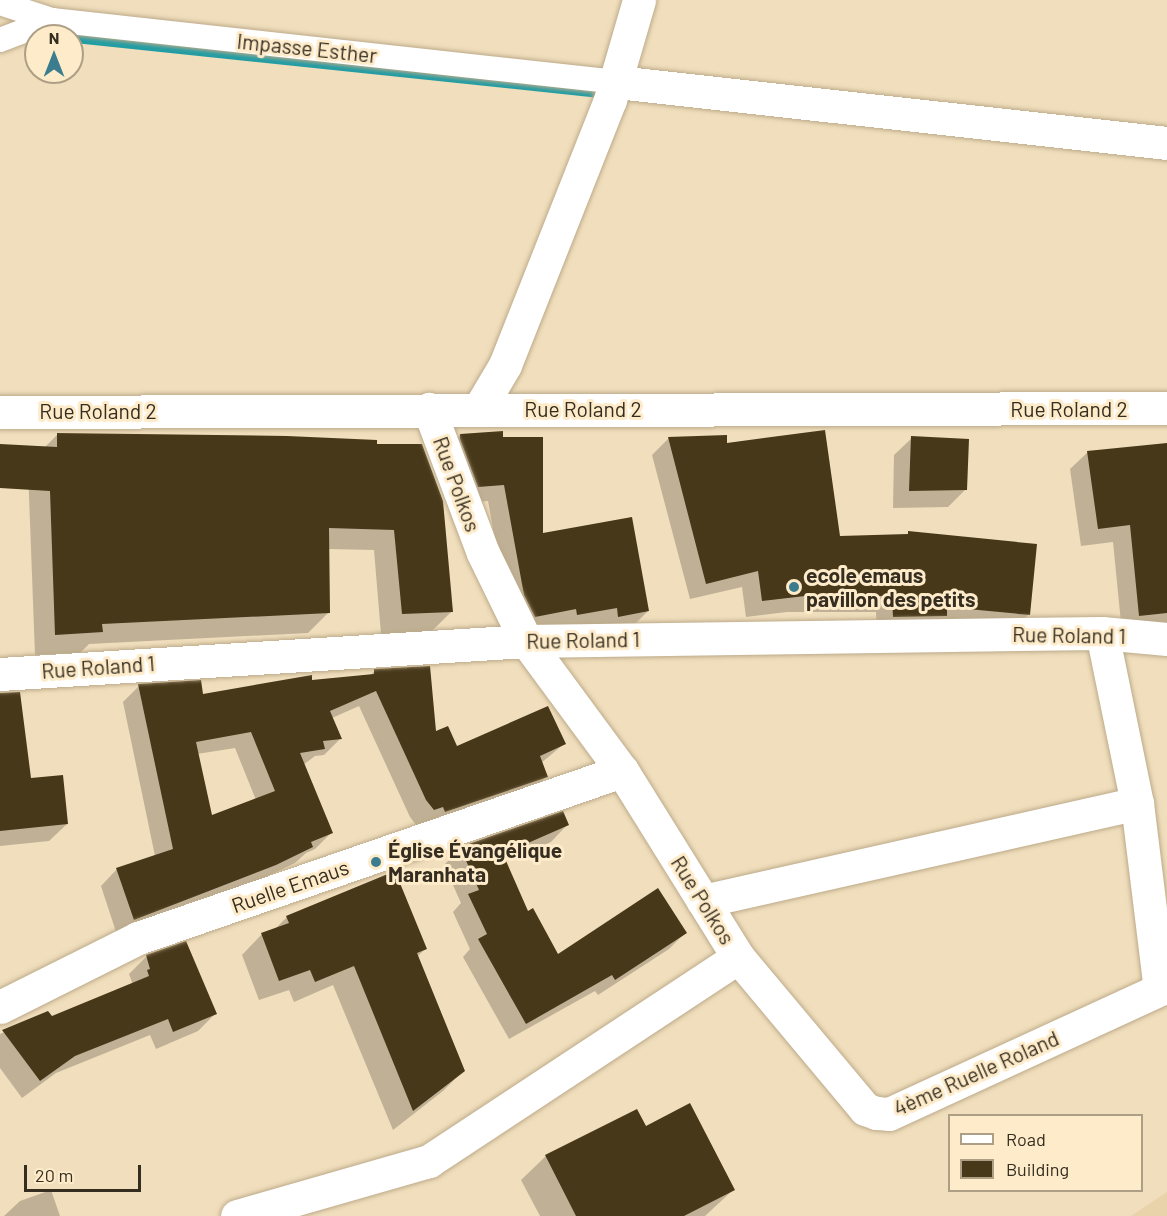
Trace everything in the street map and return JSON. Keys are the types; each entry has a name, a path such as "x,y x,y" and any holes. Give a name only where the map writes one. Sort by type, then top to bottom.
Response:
{"street":[{"path":"480,409 505,364 614,91 639,0"},
{"path":"614,91 1167,143"},
{"name":"Rue Roland 2","path":"0,412 1167,408"},
{"name":"Rue Polkos","path":"237,1216 429,1161 738,957 621,771 526,641 483,553 429,409"},
{"path":"1102,633 1137,803 1164,988"},
{"name":"Rue Roland 1","path":"0,674 526,641 1102,633 1167,639"},
{"name":"Ruelle Emaus","path":"0,1007 138,938 621,771"},
{"path":"703,901 1137,803"},
{"name":"4ème Ruelle Roland","path":"738,957 865,1109 889,1114 1164,988"}],"lane":[{"name":"Impasse Esther","path":"0,3 52,20 614,91"},
{"path":"0,40 52,20"}],"shaded area":[{"path":"1167,1192 1167,1216 1131,1216"}],"building":[{"path":"825,430 840,536 908,534 908,531 1037,544 1030,615 947,607 947,616 893,617 892,596 805,596 762,601 758,571 706,584 668,437 727,435 727,443"},
{"path":"503,431 503,437 543,437 543,533 632,517 649,611 618,617 617,608 577,615 576,609 535,617 524,595 504,485 478,487 460,439 460,434"},
{"path":"57,433 287,436 377,440 377,444 422,444 443,501 453,612 402,614 394,530 329,528 330,613 102,624 103,632 55,635 50,491 0,488 0,444 57,447"},
{"path":"911,436 969,439 967,490 909,491"},
{"path":"1167,443 1167,613 1139,616 1130,525 1098,529 1087,451"},
{"path":"430,666 436,731 448,726 457,746 548,706 566,744 540,756 548,777 445,812 443,807 434,810 426,800 376,691 330,711 342,739 323,741 325,749 300,753 333,833 311,842 313,847 276,865 134,920 116,868 173,849 138,684 201,680 203,694 312,675 312,680 374,674 374,669","holes":["251,732 275,791 212,815 196,742"]},
{"path":"20,692 31,778 63,775 68,824 0,831 0,693"},
{"path":"563,811 569,825 503,854 528,911 533,908 558,954 658,888 687,933 615,980 612,975 526,1024 478,939 487,934 468,894 479,890 460,847"},
{"path":"395,871 427,949 417,953 465,1071 413,1111 354,966 315,982 310,970 279,981 261,933 289,923 286,916"},
{"path":"186,941 217,1014 173,1032 168,1019 75,1056 40,1081 2,1030 48,1011 52,1016 149,976 147,970 150,969 146,955"},
{"path":"690,1103 735,1190 684,1216 576,1216 545,1155 637,1109 646,1126"}],"waterway":[{"path":"84,38 610,93"}],"place":[{"name":"ecole emaus pavillon des petits","path":"794,587"},
{"name":"Église Évangélique Maranhata","path":"376,862"}]}
